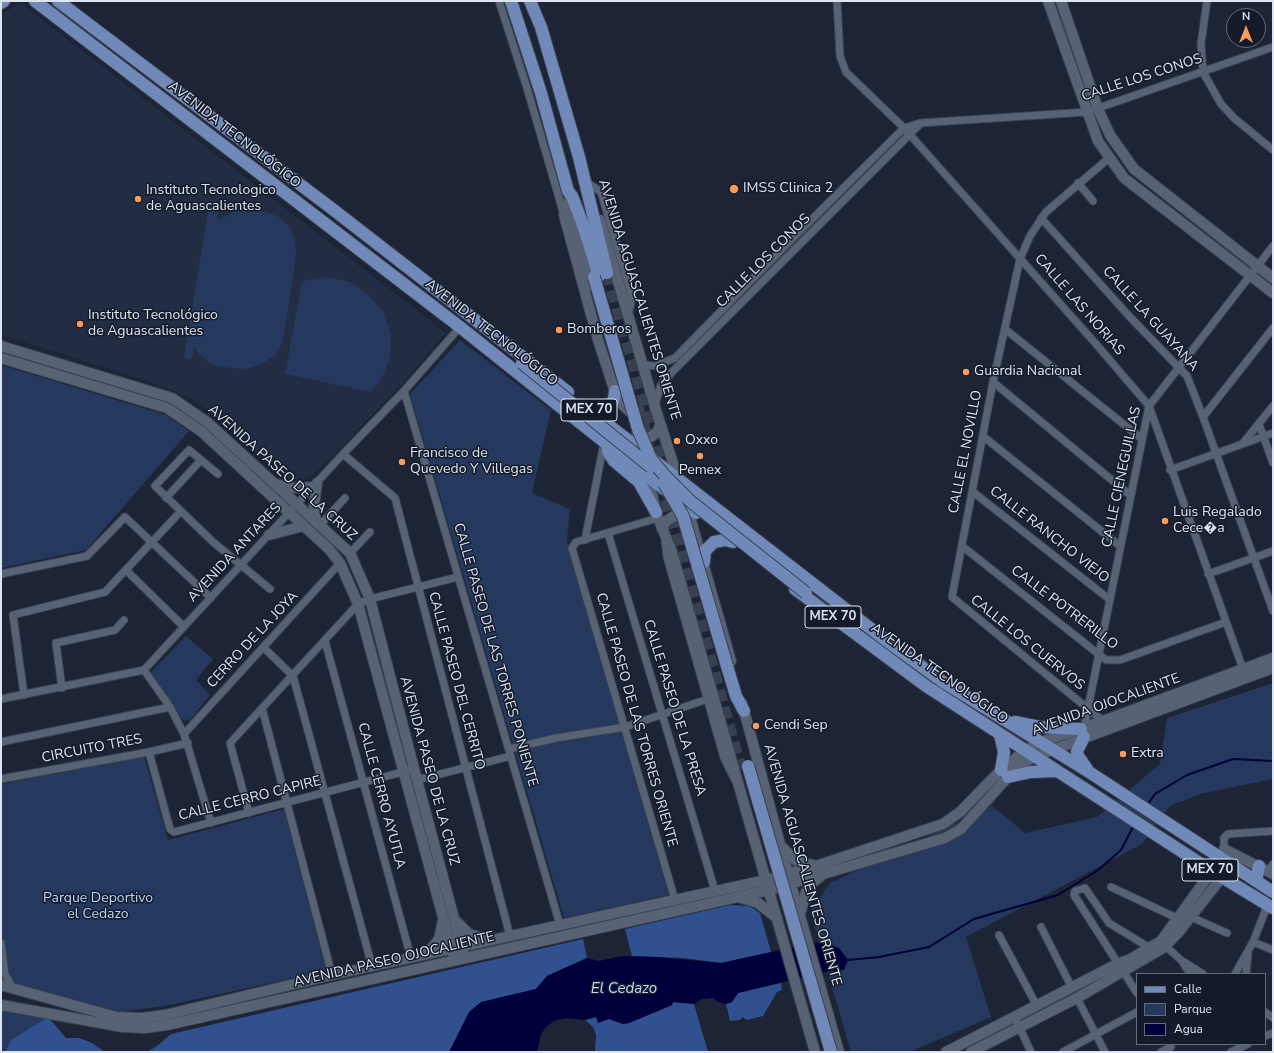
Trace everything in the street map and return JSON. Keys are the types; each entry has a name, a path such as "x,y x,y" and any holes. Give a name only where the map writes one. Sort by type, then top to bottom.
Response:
{"main road":[{"name":"AVENIDA TECNOLÓGICO","path":"35,1 460,327 647,476 926,686 1217,874 1270,906"},
{"name":"AVENIDA TECNOLÓGICO","path":"58,1 540,369 589,410 888,642 944,682 1089,772 1273,892"},
{"path":"511,1 541,93 584,256 629,411 657,515 672,552 739,785 754,845 768,885 815,1052"},
{"name":"AVENIDA AGUASCALIENTES ORIENTE","path":"530,1 541,27 643,365 654,407 704,562 778,840 802,918 806,937 839,1052"},
{"path":"1048,1 1098,141 1124,178 1273,293"},
{"path":"1061,1 1098,109 1110,135 1134,169 1273,278"},
{"name":"AVENIDA AGUASCALIENTES ORIENTE","path":"579,157 600,275"},
{"path":"568,195 564,215 603,357 620,402 629,411"},
{"path":"568,195 572,196 600,275 638,429 651,459 665,476 690,501 806,593 828,613"},
{"path":"582,245 600,275"},
{"path":"482,326 486,334 642,459 665,485 683,516 736,696 744,711"},
{"name":"AVENIDA PASEO DE LA CRUZ","path":"1,346 172,398 208,422 350,553 370,599 414,769 448,918"},
{"name":"AVENIDA PASEO DE LA CRUZ","path":"1,358 167,408 201,431 340,562 358,604 404,772 460,959"},
{"path":"589,410 597,412 608,408 613,403 615,391"},
{"path":"634,431 641,437 648,437 656,433 660,425"},
{"path":"606,442 608,452 614,461 639,482 649,503 657,515"},
{"path":"274,484 290,488 315,485 314,505 318,523"},
{"path":"663,531 665,522 674,516 684,517 692,523"},
{"path":"269,535 303,526"},
{"path":"704,562 705,551 714,542 725,540 733,542"},
{"name":"AVENIDA OJOCALIENTE","path":"1031,753 1052,749 1104,721 1273,658"},
{"name":"AVENIDA OJOCALIENTE","path":"789,879 822,869 943,824 960,812 1031,753 1041,742 1083,731 1273,668"},
{"path":"1003,719 1026,725 1083,731 1077,751 1078,756 1089,772"},
{"path":"1000,735 1004,752 1005,774 1056,771"},
{"name":"AVENIDA AGUASCALIENTES ORIENTE","path":"823,1052 744,767 831,1052"},
{"path":"778,840 787,853 795,860 822,869 806,892 802,903 802,918"},
{"path":"754,845 769,860 777,859 782,853"},
{"path":"1210,850 1224,849 1269,869 1256,881"},
{"path":"946,1052 1076,998 1122,967 1163,944 1185,919 1217,874"},
{"name":"AVENIDA PASEO OJOCALIENTE","path":"1,1006 123,1027 145,1028 170,1024 733,898 789,879"},
{"name":"AVENIDA PASEO OJOCALIENTE","path":"1,986 116,1017 142,1018 174,1013 332,975 715,891 768,885"},
{"path":"733,898 753,900 778,922"},
{"path":"778,922 788,913 797,914 802,918"},
{"path":"413,957 435,945 448,918 474,937 494,940"},
{"path":"972,1052 1017,1022 1037,1006 1072,988 1122,967 1129,960 1150,948 1163,944"}],"street":[{"path":"499,1 527,88 564,215"},
{"name":"CALLE LAS NORIAS","path":"837,1 840,56 846,72 904,128 1096,344 1148,406 1243,669"},
{"path":"1207,1 1201,44 1203,72 1221,104 1229,114 1273,150"},
{"name":"CALLE LOS CONOS","path":"643,365 655,366 675,358 904,128 920,123 1087,112 1273,47"},
{"name":"CALLE LOS CONOS","path":"654,407 661,385 673,371 910,135 920,123"},
{"name":"CALLE EL NOVILLO","path":"952,597 984,437 993,382 1020,259 1030,236 1041,218 1078,183 1110,158"},
{"path":"1078,183 1093,201"},
{"name":"CALLE LA GUAYANA","path":"1041,218 1187,376 1273,611"},
{"path":"787,244 794,250"},
{"name":"CALLE CIENEGUILLAS","path":"1083,731 1086,708 1148,406 1273,246"},
{"name":"AVENIDA ANTARES","path":"144,670 343,454 404,391 460,327"},
{"path":"1203,417 1273,328"},
{"path":"1005,329 1142,439"},
{"path":"993,382 1130,495"},
{"name":"CALLE PASEO DE LAS TORRES PONIENTE","path":"404,391 560,925"},
{"path":"1243,444 1273,406"},
{"path":"1259,424 1273,463"},
{"path":"1170,470 1273,433"},
{"path":"984,437 1120,546"},
{"path":"606,442 585,540 657,515"},
{"path":"218,474 191,450 186,451 155,486 166,498 241,566 270,589"},
{"name":"CALLE PASEO DEL CERRITO","path":"343,454 395,498 510,936"},
{"path":"166,498 201,460"},
{"name":"CALLE RANCHO VIEJO","path":"972,492 1109,599"},
{"path":"318,523 345,498"},
{"path":"24,695 13,615 106,592 127,571 180,511"},
{"path":"1,574 87,556 125,517 211,598"},
{"path":"663,531 667,557 727,766 739,785"},
{"path":"350,553 370,532"},
{"name":"CALLE PASEO DE LA PRESA","path":"608,533 715,891"},
{"name":"CALLE PASEO DE LAS TORRES ORIENTE","path":"585,540 576,542 572,548 675,900"},
{"name":"CALLE POTRERILLO","path":"962,546 1106,660 1120,660 1226,622"},
{"path":"1208,574 1273,551"},
{"name":"CERRO DE LA JOYA","path":"184,734 340,562"},
{"path":"127,571 184,627"},
{"path":"249,813 230,743 326,641 358,604 370,599 458,577"},
{"name":"CALLE LOS CUERVOS","path":"952,597 1086,708 1104,721"},
{"path":"62,688 56,643 115,630 124,620"},
{"name":"CALLE CERRO AYUTLA","path":"326,641 363,783 413,957"},
{"path":"263,647 293,676 372,966"},
{"path":"1,699 62,688 144,670 170,707 188,743 211,823"},
{"path":"416,780 466,768 556,738 625,727 662,716 708,699"},
{"path":"1,742 170,707"},
{"path":"262,708 332,975"},
{"name":"CIRCUITO TRES","path":"1,780 149,752 188,743"},
{"name":"CALLE CERRO CAPIRE","path":"149,752 171,831 211,823 414,769"},
{"path":"1224,849 1224,838 1228,834 1273,831"},
{"path":"1136,991 1074,893 1082,887 1085,888 1109,923 1150,948"},
{"path":"1111,887 1185,919 1226,933"},
{"path":"1236,973 1248,952 1270,906"},
{"path":"1041,927 1072,988"},
{"path":"999,936 1037,1006"},
{"path":"1253,942 1273,950"},
{"path":"1,943 3,976 13,989"},
{"path":"1163,944 1182,961 1201,973"},
{"path":"1246,973 1248,952"},
{"path":"1182,961 1189,973"},
{"path":"1076,998 1105,1052"},
{"path":"1064,1052 1136,1013"},
{"path":"1017,1022 1031,1052"},
{"path":"1233,1050 1246,1045"},
{"path":"1162,1052 1171,1048"}],"shaded area":[{"name":"Instituto Tecnologico de Aguascalientes","path":"17,5 23,5 446,333 398,388 331,458 308,478 300,481 291,481 284,478 213,414 190,398 142,379 1,335 1,14"},
{"path":"730,905 749,906 760,913 771,952 721,963 684,958 632,956 625,929"},
{"path":"583,939 587,958 547,976 536,989 481,1002 449,1052 147,1052 171,1034"},
{"path":"781,983 782,990 777,992 763,1016 747,1020 742,1017 740,1020 730,1021 726,1004 732,1002 738,993"},
{"path":"673,1002 694,1004 708,1052 595,1052 596,1035 593,1027 585,1020 596,1017 609,1019 623,1024 629,1023 672,1005"},
{"path":"48,1017 66,1038 79,1038 92,1043 105,1052 6,1052 10,1041"}],"green space":[{"path":"210,200 220,202 217,219 220,220 233,212 244,210 266,212 277,216 284,221 289,226 295,240 296,256 283,342 275,355 265,362 244,369 214,365 202,357 194,347 191,360 184,358"},
{"path":"327,277 350,282 369,295 383,312 391,334 390,357 382,378 371,392 285,374 302,281"},
{"path":"460,340 551,410 532,493 570,509 567,540 669,895 564,918 410,394"},
{"path":"1,365 166,415 189,431 86,550 1,568"},
{"path":"186,636 213,659 196,680 210,695 191,719 185,721 181,718 151,672"},
{"path":"1273,683 1273,779 1200,794 1170,806 1142,844 966,937 991,1017 910,1052 851,1052 810,912 830,883 992,806 1025,833 1097,817 1160,764 1167,718"},
{"name":"Parque Deportivo el Cedazo","path":"144,756 168,840 284,809 326,971 165,1006 116,1012 58,998 1,981 1,784"},
{"path":"1,1006 48,1017 66,1038 79,1038 92,1043 105,1052 1,1052"}],"water":[{"name":"El Cedazo","path":"813,943 828,944 839,948 848,960 844,970 824,972 738,993 732,1002 726,1004 718,1002 713,998 702,999 694,1004 673,1002 672,1005 629,1023 623,1024 609,1019 598,1023 596,1017 585,1020 565,1018 554,1021 546,1027 541,1034 537,1052 449,1052 469,1012 481,1002 536,989 547,976 587,958 599,961 622,956 657,957 721,963"}],"waterway":[{"path":"1148,804 1155,794 1187,775 1233,759 1273,761"},
{"path":"848,960 879,957 929,947 974,919 1058,895 1098,870 1121,850 1134,825"}],"tunnel":[{"path":"607,273 665,473"},
{"path":"637,406 649,443"},
{"path":"661,482 741,769"}],"place":[{"name":"IMSS Clinica 2","path":"734,189"},
{"name":"Instituto Tecnologico de Aguascalientes","path":"138,199"},
{"name":"Instituto Tecnológico de Aguascalientes","path":"80,324"},
{"name":"Bomberos","path":"559,330"},
{"name":"Guardia Nacional","path":"966,372"},
{"name":"Oxxo","path":"677,441"},
{"name":"Pemex","path":"700,456"},
{"name":"Francisco de Quevedo Y Villegas","path":"402,462"},
{"name":"Luis Regalado Cece�a","path":"1165,521"},
{"name":"Cendi Sep","path":"756,726"},
{"name":"Extra","path":"1123,754"}]}
